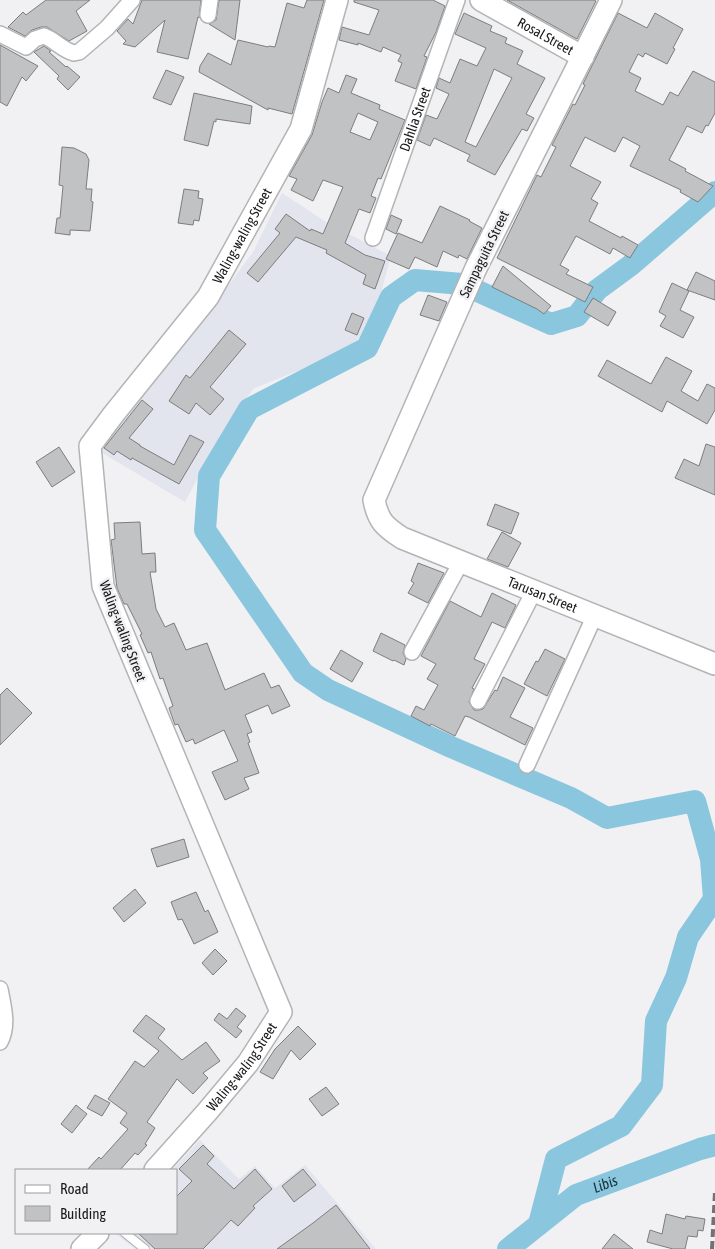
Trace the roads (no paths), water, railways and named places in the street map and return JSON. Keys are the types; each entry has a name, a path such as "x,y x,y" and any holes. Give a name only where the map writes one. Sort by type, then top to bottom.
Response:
{"street":[{"path":"0,34 26,47 36,39 44,36 61,48 74,53 79,52 107,28 132,0"},
{"name":"Waling-waling Street","path":"156,1169 248,1063 281,1012 103,586 90,446 208,297 301,129 337,0"},
{"name":"Dahlia Street","path":"373,238 457,0"},
{"name":"Rosal Street","path":"481,0 583,57"},
{"name":"Sampaguita Street","path":"376,514 374,500 468,286 611,0"},
{"name":"Tarusan Street","path":"376,514 386,527 402,538 715,664"},
{"path":"412,652 461,562"},
{"path":"478,701 534,591"},
{"path":"527,765 595,615"},
{"path":"0,989 5,1018 3,1036 0,1042"},
{"path":"82,1249 97,1234"}],"lane":[{"path":"126,1234 145,1249"}],"waterway":[{"path":"539,1224 556,1159 621,1126 652,1085 656,1021 676,978 688,937 714,899 711,859 695,801 607,818 571,798 451,747 328,690 303,673 205,530 209,476 249,409 367,348 391,297 415,280 462,284 551,324 577,316 597,290 631,265 715,192"},
{"name":"Libis","path":"508,1249 576,1195 715,1145"}],"railway":[{"path":"712,1249 715,1192"}]}
